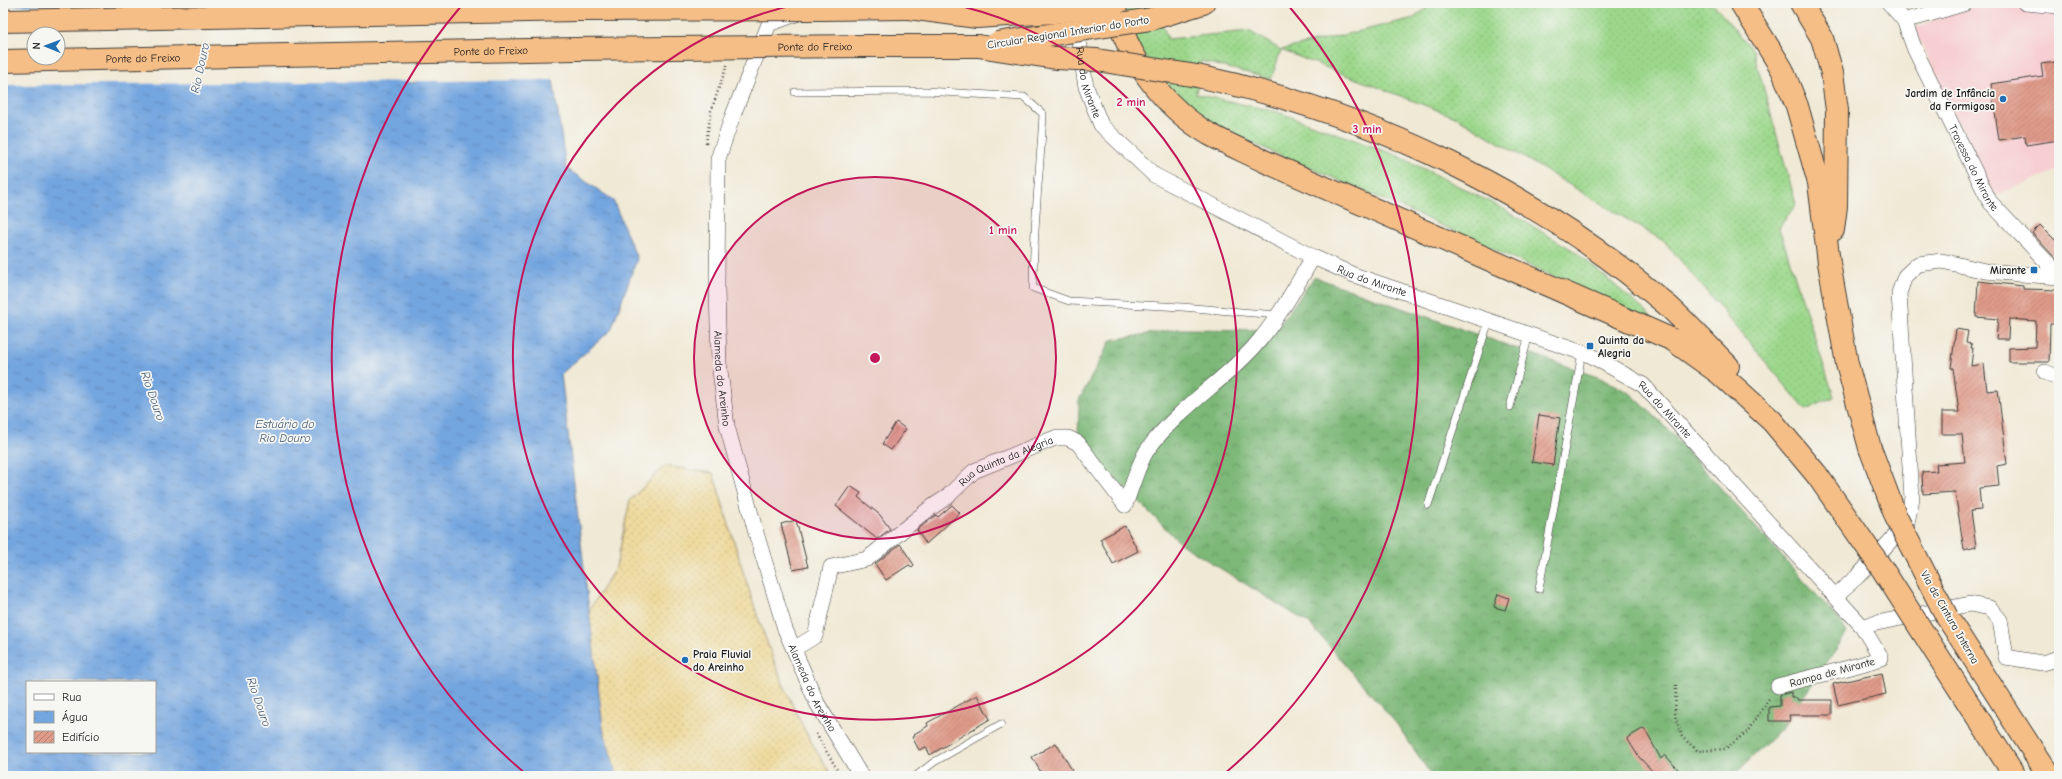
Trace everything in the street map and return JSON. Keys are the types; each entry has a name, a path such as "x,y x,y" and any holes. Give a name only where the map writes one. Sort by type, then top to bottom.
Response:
{"highway":[{"path":"1113,3 1117,19 1130,49 1156,88 1184,116 1209,134 1264,161 1673,340 1719,373 1772,422 1818,475 1883,570 2015,776"},
{"name":"Circular Regional Interior do Porto","path":"918,5 978,16 1054,12 1117,3"},
{"name":"Circular Regional Interior do Porto","path":"978,46 1151,19 1203,3"},
{"path":"1741,3 1782,69 1797,106 1819,184 1829,263"},
{"path":"1801,3 1822,38 1832,73 1837,110 1836,206 1829,263"},
{"path":"3,21 918,5"},
{"path":"978,46 1056,58 1097,60 1197,76 1306,104 1380,131 1474,174 1518,198 1603,255 1667,306 1754,392 1772,422"},
{"name":"Ponte do Freixo","path":"3,61 568,49 978,46"},
{"name":"Via de Cintura Interna","path":"1829,263 1847,364 1870,448 1896,517 1947,617 2049,776"}],"street":[{"name":"Alameda do Areinho","path":"828,3 769,24 733,114 718,159 717,288 719,363 727,426 758,541 785,629 817,703 861,776"},
{"name":"Rua do Mirante","path":"1073,3 1086,87 1101,125 1154,175 1313,257 1354,275 1592,356 1643,385 1835,596"},
{"name":"Travessa do Mirante","path":"1888,3 1904,20 1915,50 1990,202 2059,276"},
{"path":"1904,20 1966,3"},
{"path":"2025,3 2059,6"},
{"name":"Rua Quinta da Alegria","path":"794,649 815,636 831,567 867,558 929,509 947,497 974,471 1055,438 1068,438 1078,443 1125,505 1146,450 1178,414 1211,389 1253,348 1278,315 1313,257"},
{"path":"1835,596 1858,576 1907,523 1912,498 1899,293 1905,276 1918,264 1942,261 1985,271 2059,276"},
{"path":"2045,372 2059,378"},
{"name":"Rampa de Mirante","path":"1778,686 1809,677 1850,669 1881,658 1862,626 1835,596"},
{"path":"1862,626 1970,604 1990,608 2000,620 2006,657 2042,663 2059,658"}],"lane":[{"path":"795,92 926,91 1024,97 1043,114 1033,244 1033,288 1069,301 1182,307 1278,315"},
{"path":"1428,505 1490,321"},
{"path":"1510,407 1529,334"},
{"path":"1539,589 1582,353"},
{"path":"916,776 934,762 1001,724"}],"path":[{"path":"1676,685 1676,716 1682,737 1698,751 1725,749 1747,732 1778,686"}],"shaded area":[{"name":"Jardim de Infância da Formigosa","path":"2004,6 2059,9 2059,170 1993,196 1914,28 1967,7"}],"green space":[{"path":"1124,3 1153,3 1168,39 1249,31 1281,50 1271,79 1201,61 1196,94 1278,112 1396,155 1500,207 1576,252 1651,316 1643,317 1403,208 1227,132 1183,101 1169,89 1137,46"},
{"path":"1433,3 1712,3 1753,50 1796,204 1779,228 1834,397 1806,410 1665,242 1458,118 1281,50 1414,18"},
{"path":"1314,277 1603,379 1630,393 1663,424 1841,622 1847,633 1782,728 1733,776 1432,776 1396,723 1310,624 1181,544 1078,441 1079,400 1111,340 1178,329 1276,330"}],"sand":[{"name":"Praia Fluvial do Areinho","path":"665,466 713,473 749,590 776,667 811,741 832,776 617,776 603,728 589,610 616,567 630,500"}],"water":[{"name":"Estuário do Rio Douro","path":"3,3 565,3 552,73 566,168 613,200 637,259 611,330 561,374 603,728 617,776 3,776","holes":["147,4 155,4 161,9 161,76 156,82 148,82 142,77 141,10","422,9 422,76 417,82 409,83 402,77 402,10"]}],"pier":[{"path":"567,3 554,73 555,80 3,85 3,6","holes":["148,6 154,6 159,10 159,75 155,80 149,80 144,76 143,11","420,10 420,75 416,80 409,81 404,76 404,11"]}],"building":[{"path":"2056,62 2057,71 2059,71 2059,140 2026,145 2025,136 1999,140 1991,84 2043,76 2041,64"},
{"path":"2040,225 2059,244 2059,262 2032,233"},
{"path":"1978,281 2023,286 2023,289 2059,290 2059,324 2050,324 2049,362 2009,362 2009,348 2035,347 2036,321 2009,319 2008,339 1996,339 1998,319 1976,317"},
{"path":"1956,329 1968,331 1966,343 1972,344 1971,348 1973,348 1971,366 1984,364 1987,391 1998,390 2007,464 1997,466 1999,486 1979,488 1981,510 1971,511 1976,547 1964,550 1955,492 1923,494 1922,472 1937,471 1936,464 1965,462 1962,434 1942,434 1942,412 1959,412 1953,368 1951,368"},
{"path":"1539,415 1560,418 1553,465 1532,462"},
{"path":"896,422 906,429 891,450 882,444"},
{"path":"850,486 861,493 858,497 880,515 890,529 877,539 836,506"},
{"path":"952,505 960,513 926,544 917,530 936,515 938,517"},
{"path":"796,520 808,567 793,570 781,524"},
{"path":"1125,526 1138,551 1113,564 1100,539"},
{"path":"900,544 914,565 912,567 909,565 886,580 875,564"},
{"path":"1498,594 1509,598 1505,610 1494,607"},
{"path":"1882,673 1886,694 1838,705 1833,684"},
{"path":"1791,692 1791,698 1797,698 1797,700 1832,700 1832,715 1789,715 1790,721 1769,721 1769,707 1780,706 1780,695"},
{"path":"977,695 990,719 930,755 926,747 919,750 912,737 915,736 914,734 928,726 927,723"},
{"path":"1644,728 1661,759 1665,755 1684,776 1657,776 1638,756 1627,738"},
{"path":"1056,743 1072,770 1062,776 1043,776 1032,757"}],"place":[{"name":"Jardim de Infância da Formigosa","path":"2003,99"},
{"name":"Mirante","path":"2034,270"},
{"name":"Quinta da Alegria","path":"1590,346"},
{"name":"Praia Fluvial do Areinho","path":"685,660"}],"water label":[{"name":"Rio Douro","path":"200,68"},
{"name":"Rio Douro","path":"153,396"},
{"name":"Rio Douro","path":"259,702"}]}
